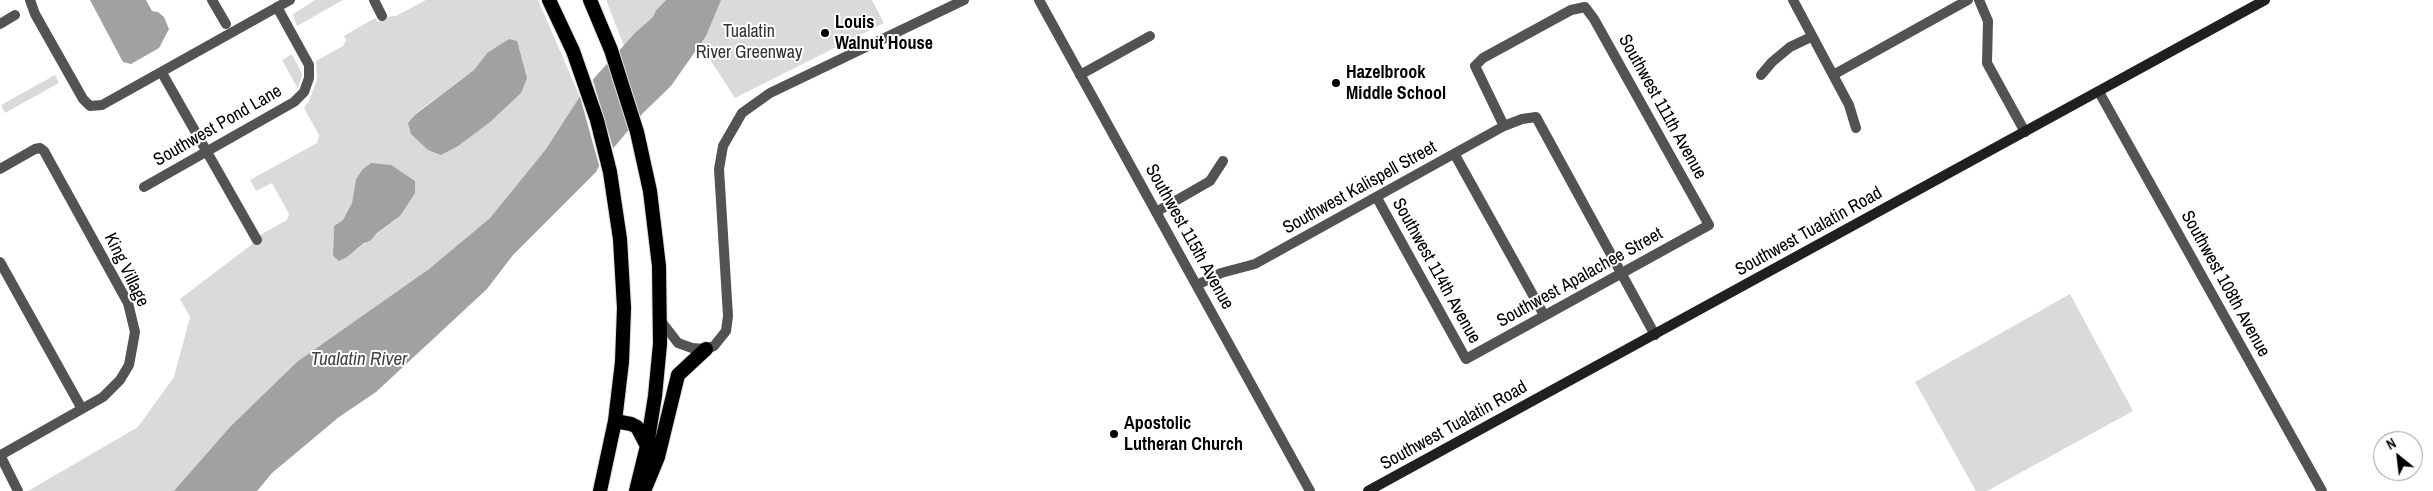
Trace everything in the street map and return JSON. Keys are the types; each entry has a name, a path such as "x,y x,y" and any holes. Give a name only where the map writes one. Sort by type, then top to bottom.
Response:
{"highway":[{"path":"549,0 579,66 597,120 610,172 620,239 624,308 623,344 615,421 600,491"},
{"path":"590,0 606,36 628,97 650,191 659,266 660,320 655,396 647,446 636,491"},
{"path":"644,491 658,457 678,375 706,349"},
{"path":"615,421 637,427 647,446"}],"main road":[{"name":"Southwest Tualatin Road","path":"1368,491 2099,92 2252,3 2264,0"}],"street":[{"path":"30,0 35,14 83,99 90,106 102,105 290,0"},
{"path":"212,0 226,24"},
{"path":"374,0 382,16"},
{"path":"660,320 678,343 686,346 706,349 723,337 727,323 719,169 723,146 736,120 749,106 770,93 964,0"},
{"name":"Southwest 115th Avenue","path":"1038,0 1310,491"},
{"path":"1793,0 1811,37 1833,74 1850,109 1856,128"},
{"path":"1833,74 1968,0"},
{"path":"1979,0 1988,21 1987,63 2025,132"},
{"name":"Southwest Pond Lane","path":"144,187 294,102 304,92 309,78 309,66 277,7"},
{"name":"Southwest 111th Avenue","path":"1504,126 1475,66 1483,58 1571,10 1585,7 1594,19 1709,225"},
{"path":"0,24 15,15"},
{"path":"1080,75 1150,36"},
{"path":"1761,75 1772,62 1790,47 1811,37"},
{"path":"162,73 257,240"},
{"name":"Southwest 108th Avenue","path":"2099,92 2322,491"},
{"name":"Southwest Kalispell Street","path":"1197,285 1221,273 1255,264 1455,155 1504,126 1522,119 1536,117 1622,273"},
{"name":"King Village","path":"0,169 35,149 40,148 44,150 128,303 135,332 129,365 120,380 103,397 0,455"},
{"path":"1455,155 1544,316"},
{"path":"1156,212 1210,181 1223,162"},
{"name":"Southwest 114th Avenue","path":"1377,198 1466,359"},
{"name":"Southwest Apalachee Street","path":"1466,359 1709,225"},
{"path":"0,262 82,410"},
{"path":"1622,273 1655,335"},
{"path":"0,455 18,491"}],"green space":[{"path":"315,0 343,0 297,26 293,14"},
{"path":"426,0 538,0 580,97 546,149 490,218 429,269 298,361 174,491 28,491 138,427 174,377 190,317 180,299 255,242 260,235 287,220 289,214 272,183 256,191 250,180 317,143 319,135 304,108 309,101 317,80 316,61 343,46 346,41 344,36 375,18 378,22 387,17 396,16","holes":["487,53 490,122 441,155 416,113 474,70","356,179 400,216 347,257 333,256 334,226 343,220 352,203"]},
{"path":"606,0 666,0 656,10 653,17 624,46"},
{"name":"Tualatin River Greenway","path":"713,0 872,0 884,23 735,98 689,27"},
{"path":"292,54 302,74 298,89 282,60"},
{"path":"55,75 59,83 5,113 1,105"},
{"path":"2070,294 2133,411 1987,491 1976,491 1915,382"}],"water":[{"path":"90,0 146,0 152,11 158,12 164,17 169,29 159,48 131,64 123,62"},
{"name":"Tualatin River","path":"666,0 721,0 706,36 671,86 643,113 600,164 596,172 513,255 487,289 376,392 339,417 272,473 257,491 174,491 230,427 298,361 429,269 490,218 546,149 586,87 635,33 653,17 656,10"},
{"path":"509,39 517,41 527,78 521,93 490,122 458,146 441,155 428,150 411,134 408,123 416,114 474,70 487,53"},
{"path":"371,163 391,165 415,181 415,193 400,216 377,233 370,241 364,243 339,261 333,256 334,226 343,220 352,203 356,179 363,169"}],"pier":[{"path":"592,77 614,151 600,169 579,93"}],"place":[{"name":"Louis Walnut House","path":"825,33"},
{"name":"Hazelbrook Middle School","path":"1336,83"},
{"name":"Apostolic Lutheran Church","path":"1114,434"}]}
